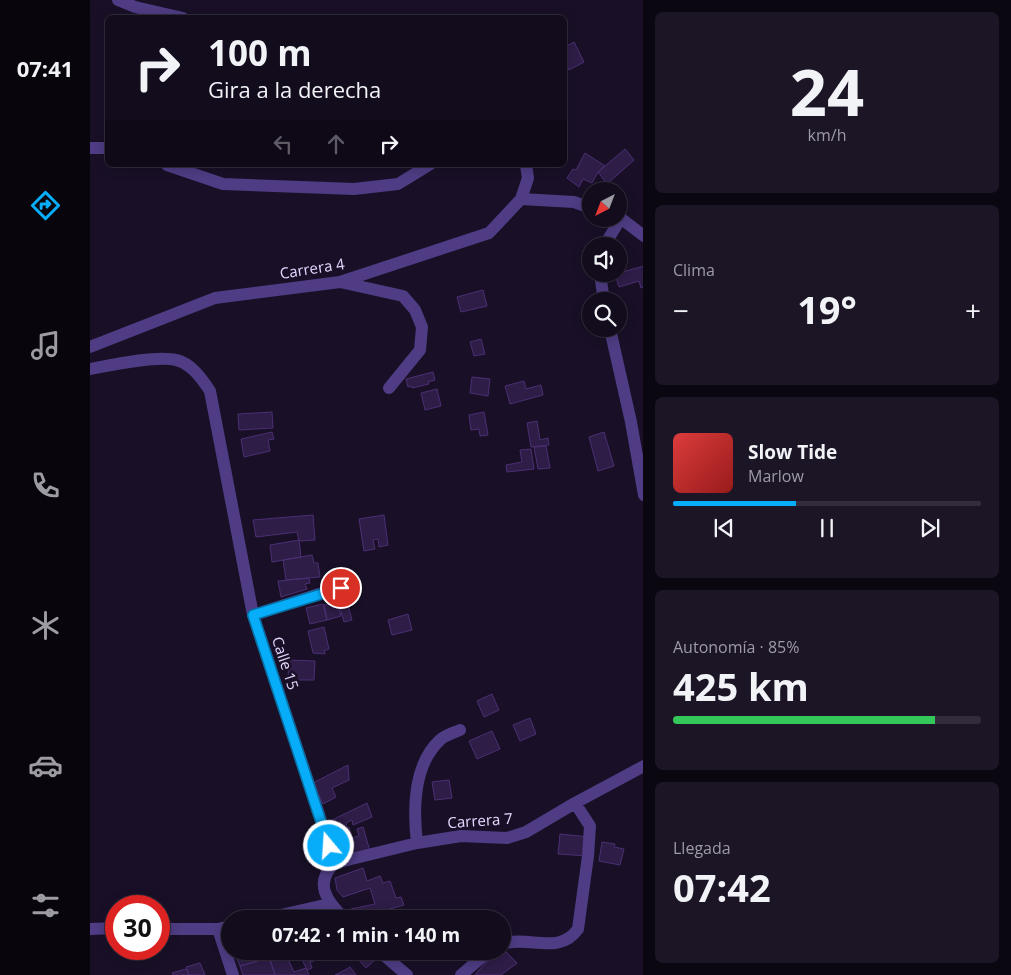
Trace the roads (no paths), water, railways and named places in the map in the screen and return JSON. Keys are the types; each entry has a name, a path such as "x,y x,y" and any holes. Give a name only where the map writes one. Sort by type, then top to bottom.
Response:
{"street":[{"path":"118,0 135,7 170,15"},
{"path":"90,148 105,148"},
{"path":"173,167 223,184 354,189 398,184 426,167"},
{"name":"Carrera 4","path":"90,347 215,298 340,282 489,234 521,199 528,178 526,167"},
{"path":"521,199 574,202 582,205"},
{"path":"628,223 643,235"},
{"path":"340,282 403,296 415,310 422,327 420,350 389,388"},
{"path":"612,337 631,422 643,489"},
{"name":"Calle 15","path":"90,369 134,361 176,360 199,375 210,391 253,615 335,863"},
{"path":"253,615 341,588"},
{"path":"417,843 414,818 420,768 441,739 460,730"},
{"name":"Carrera 7","path":"335,863 417,843 461,836 507,838 526,832 643,767"},
{"path":"511,944 560,943 571,938 578,929 590,826 575,803"},
{"path":"335,863 326,871 323,884 329,904 335,910"},
{"path":"303,910 329,904"},
{"path":"170,928 221,927"},
{"path":"90,929 105,928"},
{"path":"230,960 233,975"},
{"path":"390,960 407,975"},
{"path":"461,975 478,960"}]}
